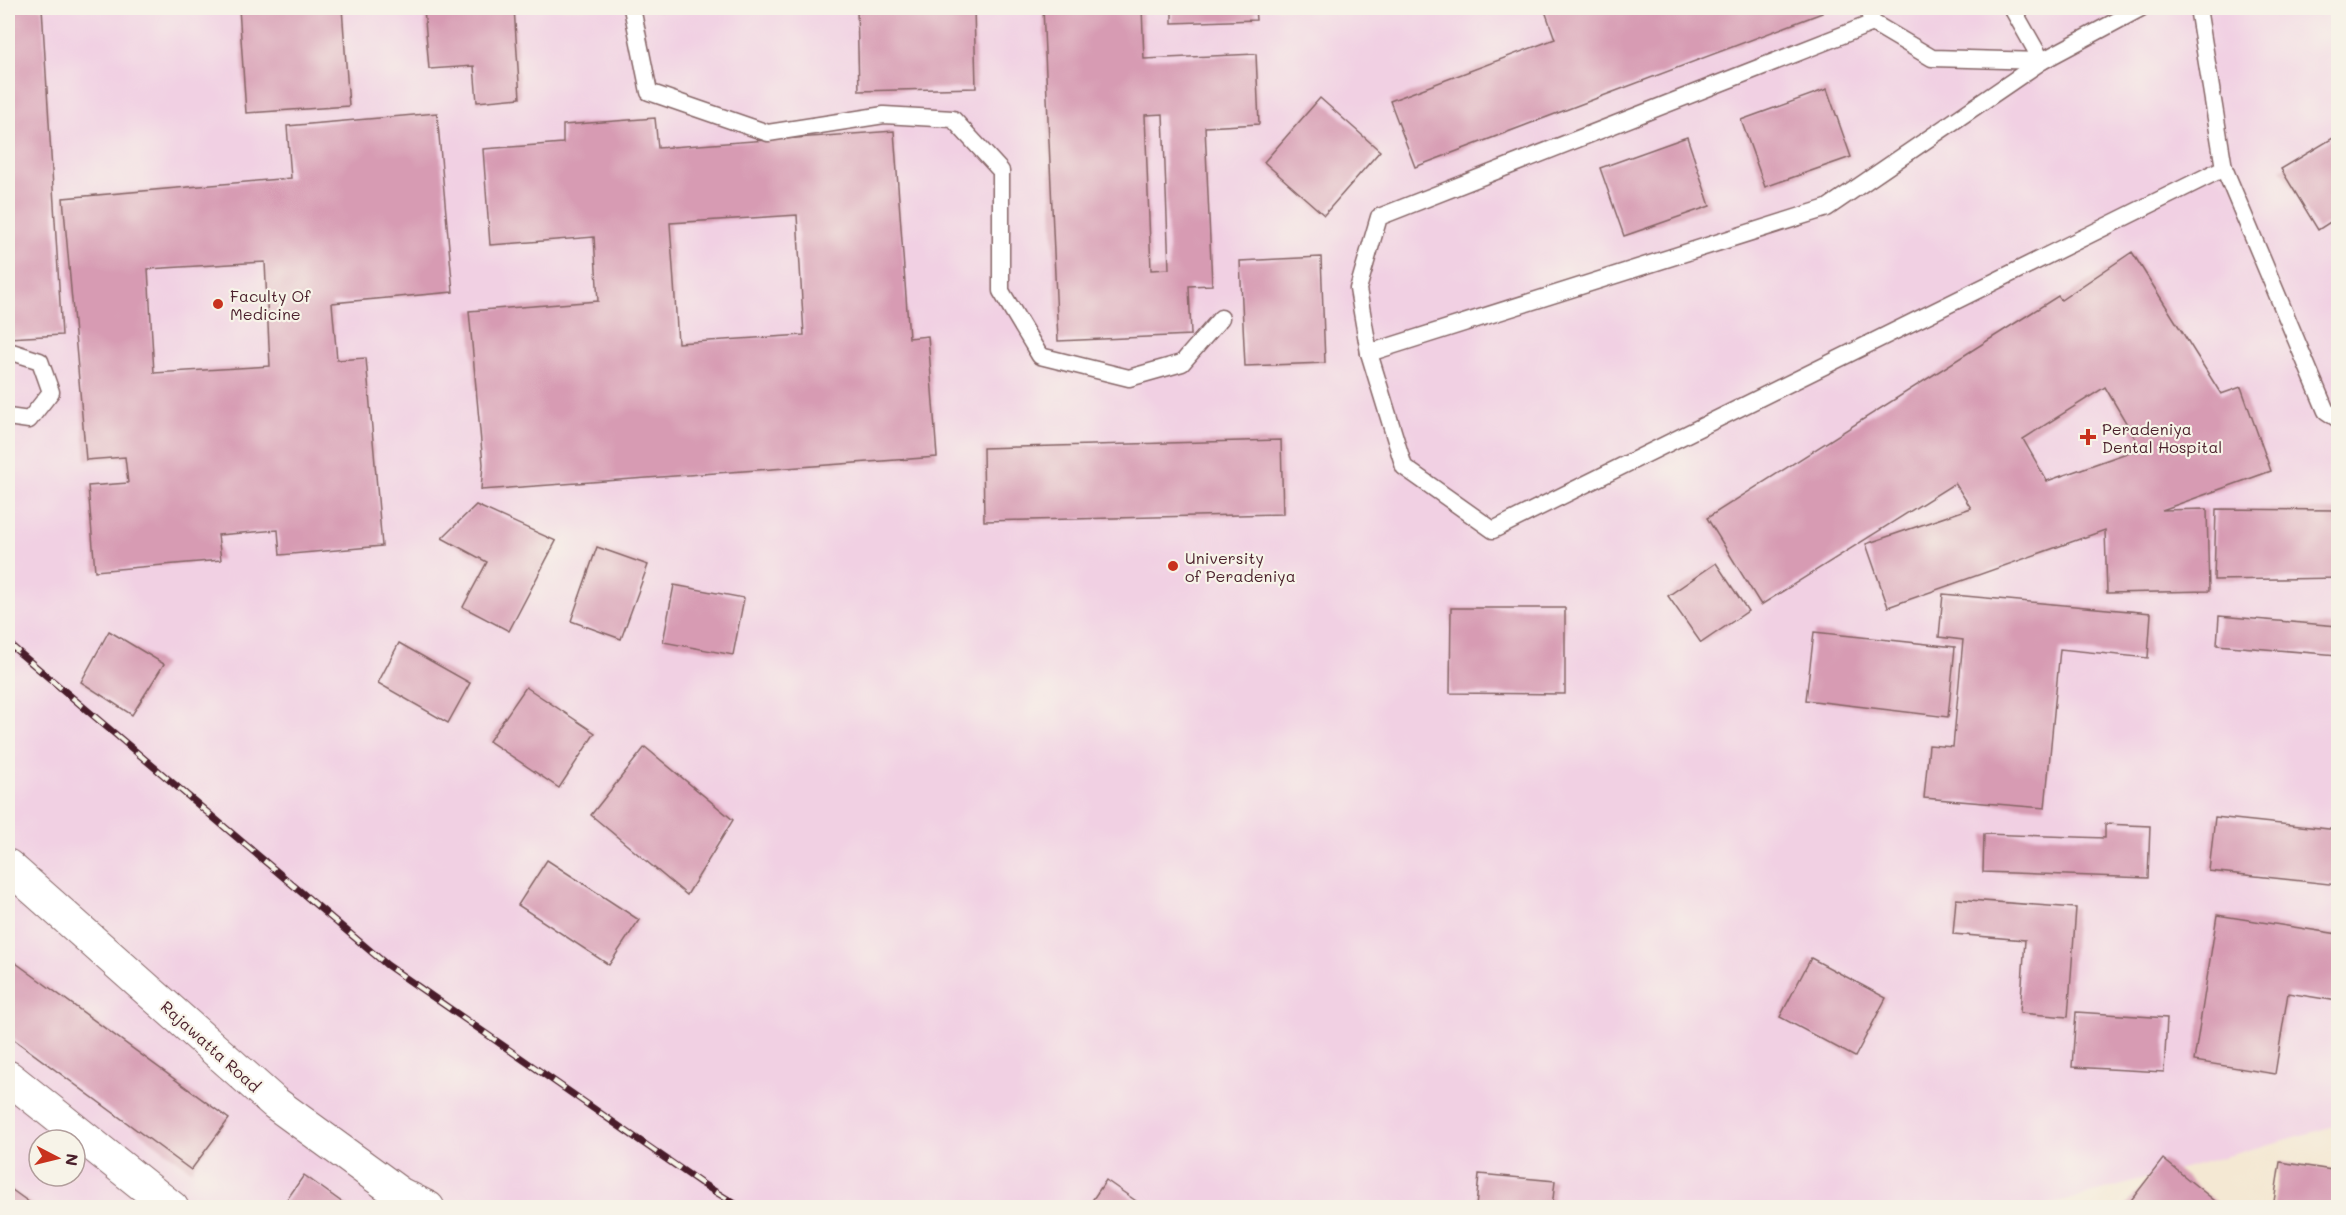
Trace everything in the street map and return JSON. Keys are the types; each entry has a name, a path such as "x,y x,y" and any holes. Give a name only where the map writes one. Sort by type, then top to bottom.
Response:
{"street":[{"name":"Rajawatta Road","path":"8,866 276,1103 400,1194 428,1208"},
{"path":"8,1077 172,1208"}],"lane":[{"path":"632,8 649,92 768,133 884,115 953,119 1001,171 1001,291 1040,356 1129,378 1182,363 1221,318"},
{"path":"2012,8 2042,61"},
{"path":"1368,353 1827,208 2042,61 2141,8"},
{"path":"2198,8 2224,168 2326,411 2338,419"},
{"path":"2042,61 1932,58 1870,16 1379,217 1358,289 1368,353 1404,467 1493,530 2224,168"},
{"path":"8,353 9,351 40,361 51,393 29,420 8,417"}],"shaded area":[{"name":"University of Peradeniya","path":"8,8 2338,8 2338,1125 2040,1208 8,1207"}],"building":[{"path":"8,8 42,8 62,335 8,338"},
{"path":"239,8 342,8 349,106 246,113"},
{"path":"424,8 514,8 520,98 477,102 474,66 429,69"},
{"path":"658,8 684,8 684,9 658,11"},
{"path":"857,8 974,8 976,88 859,91"},
{"path":"1043,8 1142,8 1144,59 1256,54 1259,124 1205,127 1212,285 1189,286 1191,335 1058,341","holes":["1163,114 1169,269 1151,270 1145,115"]},
{"path":"1172,8 1255,8 1256,20 1172,23"},
{"path":"1544,8 1820,8 1822,13 1415,167 1390,101 1555,39"},
{"path":"1827,89 1851,157 1765,187 1741,120"},
{"path":"1320,98 1380,151 1324,215 1264,162"},
{"path":"437,113 453,292 332,303 337,360 366,358 382,546 280,555 278,530 218,535 221,560 95,571 88,486 128,483 125,457 86,460 63,198 291,178 287,126","holes":["265,262 270,366 154,373 148,269"]},
{"path":"655,118 658,148 894,131 909,338 928,336 937,457 481,490 483,464 469,311 598,301 594,237 490,245 483,149 563,143 563,125","holes":["797,215 804,335 678,343 670,223"]},
{"path":"2338,135 2338,217 2318,230 2281,169"},
{"path":"1687,137 1710,206 1624,236 1600,168"},
{"path":"2132,252 2221,394 2241,387 2271,471 2162,510 2207,509 2209,591 2107,593 2105,530 1888,607 1866,544 1971,508 1955,483 1761,605 1707,518 2058,296 2061,300","holes":["2105,387 2141,448 2047,481 2023,439"]},
{"path":"1321,257 1325,363 1245,366 1240,261"},
{"path":"1281,440 1283,514 984,521 983,448"},
{"path":"476,505 556,541 509,631 463,607 487,562 442,538"},
{"path":"2216,509 2338,510 2338,578 2214,580"},
{"path":"597,547 648,565 621,639 571,621"},
{"path":"1716,563 1748,611 1701,643 1668,596"},
{"path":"674,585 744,598 733,655 663,642"},
{"path":"1943,594 2151,613 2148,658 2060,649 2045,808 1924,798 1929,745 1953,747 1963,640 1939,637"},
{"path":"1451,608 1565,608 1565,694 1450,693"},
{"path":"2219,616 2338,626 2338,655 2217,645"},
{"path":"109,631 164,664 132,715 81,682"},
{"path":"1814,632 1955,647 1948,717 1806,700"},
{"path":"399,643 470,683 448,723 378,683"},
{"path":"526,687 595,733 559,788 489,741"},
{"path":"645,747 733,820 687,895 591,815"},
{"path":"2215,817 2338,830 2338,885 2209,871"},
{"path":"2105,824 2150,826 2148,878 1983,872 1984,834 2105,838"},
{"path":"547,860 639,920 609,965 518,905"},
{"path":"1956,899 2076,908 2068,1017 2020,1013 2025,940 1953,934"},
{"path":"2217,915 2338,934 2338,1001 2288,993 2275,1074 2194,1061"},
{"path":"9,958 229,1119 191,1170 8,1035"},
{"path":"1811,958 1886,998 1855,1057 1780,1017"},
{"path":"2076,1012 2167,1018 2164,1072 2072,1067"},
{"path":"2163,1159 2220,1205 2218,1208 2125,1208"},
{"path":"2280,1162 2338,1171 2338,1208 2273,1208"},
{"path":"1479,1174 1555,1181 1552,1208 1476,1208"},
{"path":"304,1175 350,1208 281,1208"},
{"path":"1106,1180 1146,1208 1087,1208"},
{"path":"8,1187 37,1208 8,1208"}],"railway":[{"path":"8,643 387,965 701,1183 742,1208"}],"place":[{"name":"Faculty Of Medicine","path":"218,304"},
{"name":"Peradeniya Dental Hospital","path":"2088,437"},
{"name":"University of Peradeniya","path":"1173,566"}]}
